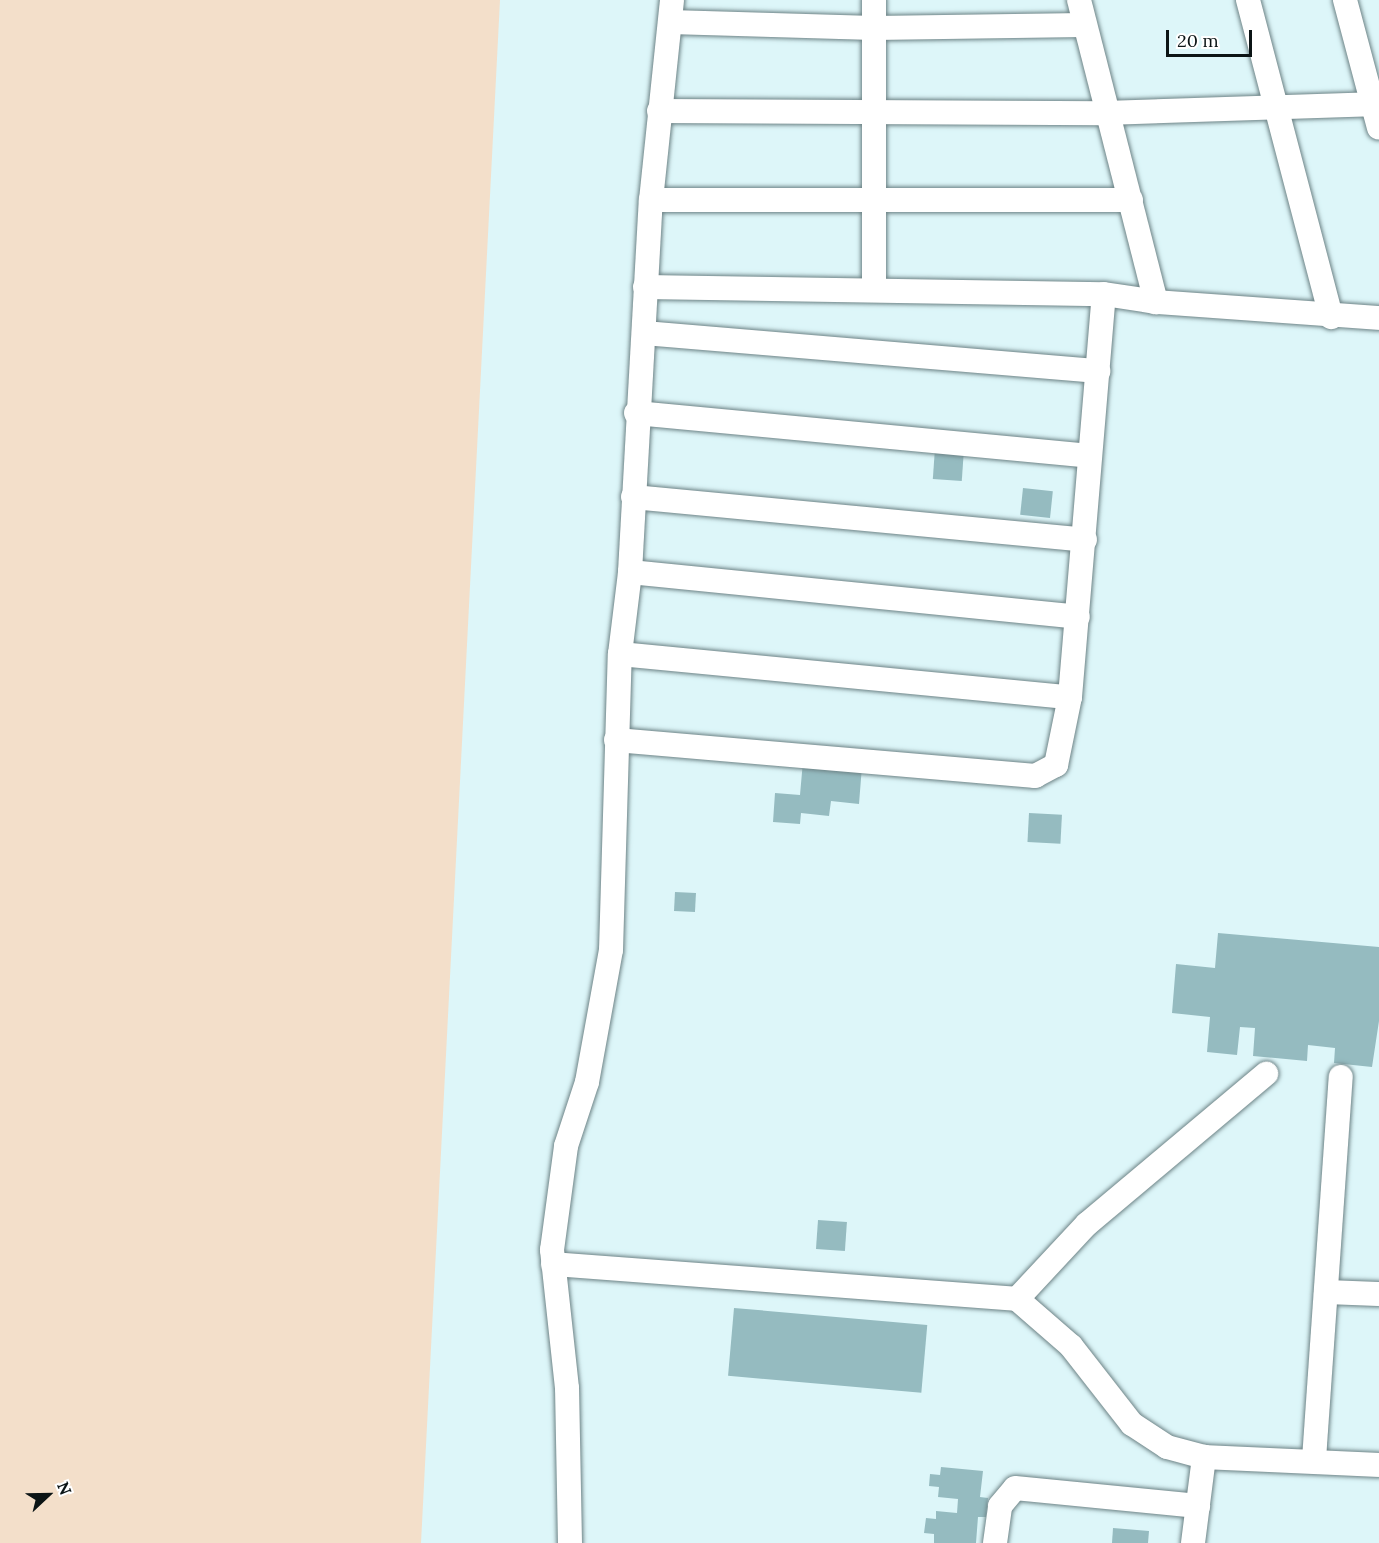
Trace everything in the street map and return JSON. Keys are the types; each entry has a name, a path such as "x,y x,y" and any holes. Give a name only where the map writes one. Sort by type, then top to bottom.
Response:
{"street":[{"path":"874,0 877,203 874,290"},
{"path":"1079,0 1105,113 1131,200 1156,302"},
{"path":"1248,0 1331,317"},
{"path":"1345,0 1376,104 1379,128"},
{"path":"570,1543 567,1388 553,1264 566,1146 587,1082 611,950 620,654 630,572 636,413 644,333 651,200 671,11 874,28 1084,25"},
{"path":"659,111 1105,113 1376,104"},
{"path":"651,200 877,203 1131,200"},
{"path":"645,286 1104,294 1156,302 1331,317 1379,318"},
{"path":"616,740 1035,776 1047,773 1062,754 1070,697 1104,294"},
{"path":"644,333 1098,371"},
{"path":"636,413 1090,456"},
{"path":"633,497 1085,540"},
{"path":"630,572 1078,617"},
{"path":"620,654 1070,697"},
{"path":"1017,1299 1087,1224 1266,1074"},
{"path":"1314,1460 1341,1077"},
{"path":"553,1264 1017,1299 1071,1346 1132,1424 1167,1447 1204,1457 1314,1460 1379,1465"},
{"path":"1326,1292 1379,1294"},
{"path":"1194,1543 1204,1457"},
{"path":"995,1543 1000,1506 1015,1488 1198,1506"}],"shaded area":[{"path":"0,0 500,0 421,1543 0,1543"}],"building":[{"path":"935,448 964,450 962,481 933,479"},
{"path":"1023,488 1053,491 1050,518 1020,515"},
{"path":"803,761 862,766 859,804 831,801 829,816 801,813 800,824 773,822 775,793 800,795"},
{"path":"1029,813 1062,815 1060,844 1027,842"},
{"path":"675,892 696,893 695,912 674,911"},
{"path":"1218,933 1379,947 1379,1021 1372,1067 1334,1063 1335,1048 1308,1045 1307,1061 1253,1056 1255,1028 1240,1027 1237,1055 1207,1052 1210,1017 1172,1013 1176,964 1215,968"},
{"path":"818,1220 847,1222 845,1251 816,1249"},
{"path":"734,1308 927,1325 921,1393 728,1376"},
{"path":"941,1467 983,1471 980,1497 988,1498 986,1517 978,1517 976,1543 934,1543 934,1534 924,1533 926,1518 936,1519 936,1511 957,1513 958,1499 938,1497 939,1487 929,1486 930,1474 940,1475"},
{"path":"1113,1528 1149,1531 1148,1543 1112,1543"}]}
